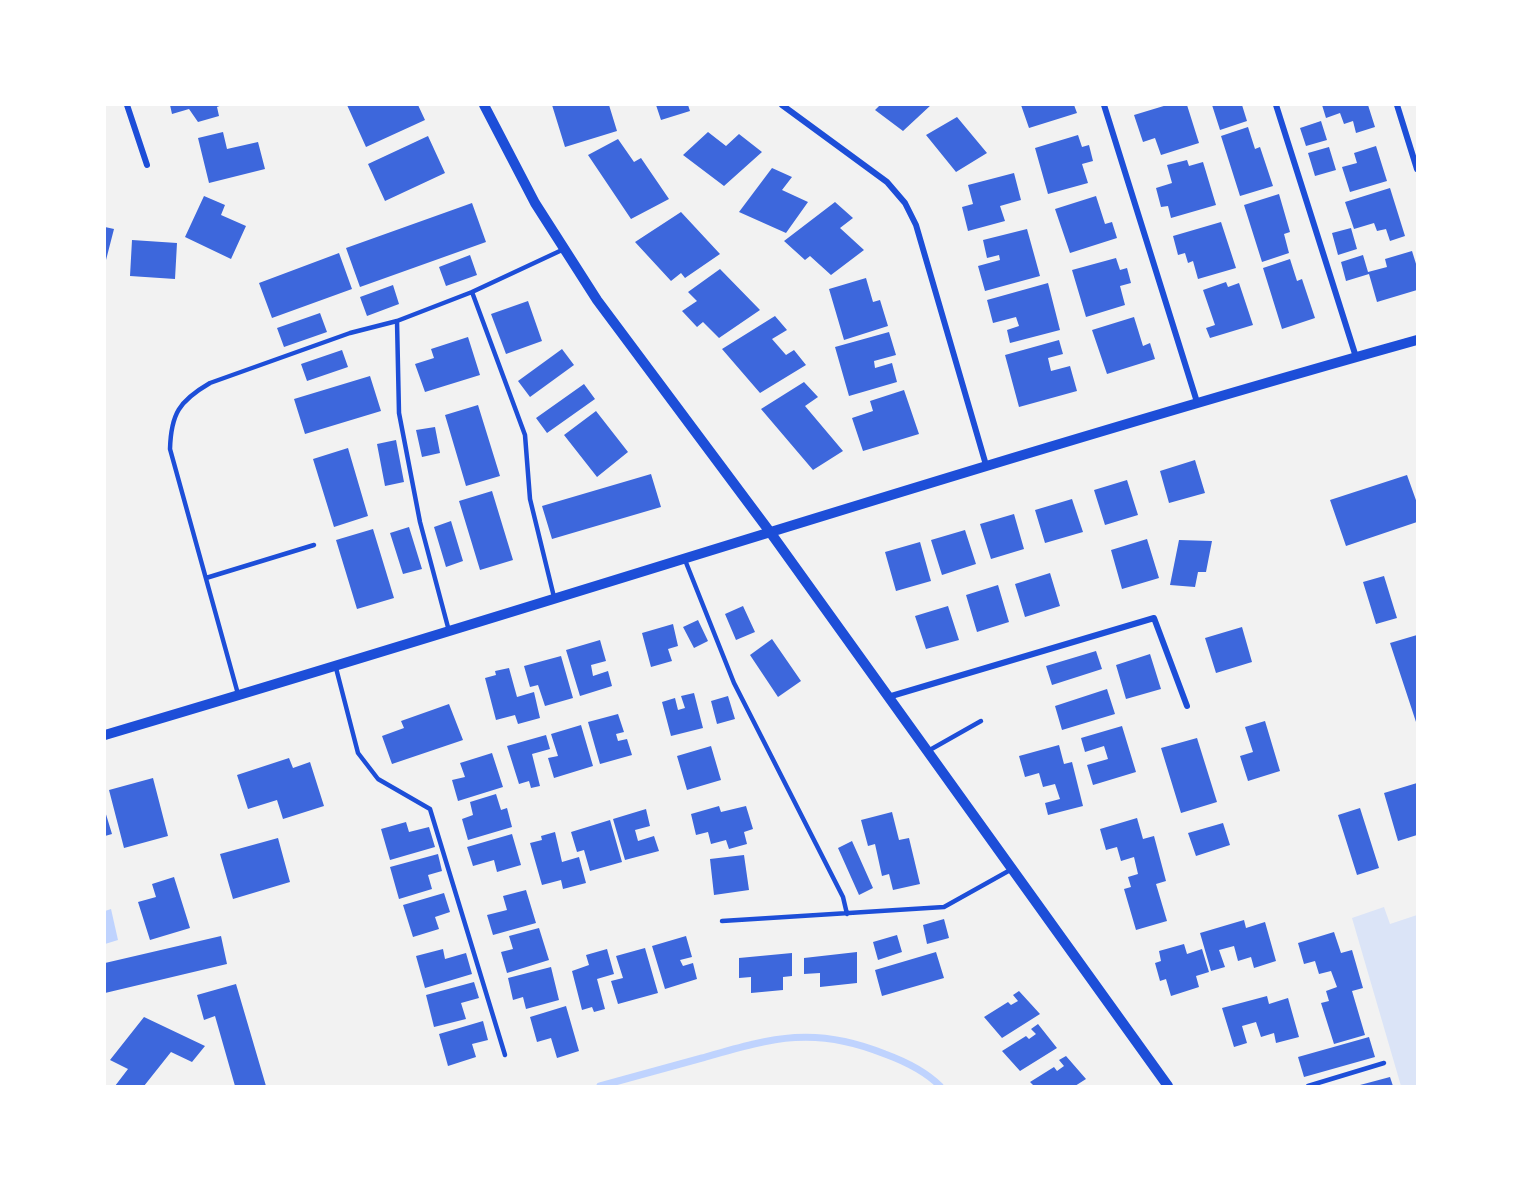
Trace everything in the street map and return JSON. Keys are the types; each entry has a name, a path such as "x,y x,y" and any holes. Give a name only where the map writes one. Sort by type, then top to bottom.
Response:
{"street":[{"path":"127,105 147,165"},
{"path":"484,105 535,204 562,250 770,532 1168,1086"},
{"path":"782,105 887,182 904,203 916,225 986,465"},
{"path":"1104,105 1197,402"},
{"path":"1276,105 1356,357"},
{"path":"1396,105 1417,169"},
{"path":"105,735 336,668 986,465 1417,340"},
{"path":"888,697 1154,618 1186,706"}],"lane":[{"path":"238,696 170,449 170,429 178,408 191,394 210,383 350,333 397,321 472,292 562,250"},
{"path":"472,292 525,435 530,499 554,600"},
{"path":"397,321 399,413 420,522 450,633"},
{"path":"206,578 314,545"},
{"path":"685,559 734,683 843,897 848,914"},
{"path":"336,668 358,753 378,779 430,809 505,1055"},
{"path":"928,751 981,720"},
{"path":"722,921 944,908 1013,869"},
{"path":"1308,1086 1384,1063"}],"shaded area":[{"path":"1384,907 1390,924 1417,915 1417,1086 1401,1086 1352,918"}],"water":[{"path":"111,909 118,940 105,944 105,911"}],"building":[{"path":"170,105 222,105 217,107 219,116 198,122 189,109 172,114"},
{"path":"347,105 418,105 425,120 366,147"},
{"path":"552,105 609,105 617,131 565,147"},
{"path":"656,105 688,105 690,111 661,120"},
{"path":"880,105 931,105 903,131 875,110"},
{"path":"1021,105 1074,105 1077,113 1029,128"},
{"path":"1167,105 1187,105 1199,143 1161,155 1155,138 1143,142 1134,115"},
{"path":"1212,105 1242,105 1247,121 1220,130"},
{"path":"1322,105 1368,105 1375,127 1356,133 1353,121 1344,124 1340,113 1326,118"},
{"path":"957,117 987,153 956,172 926,135"},
{"path":"1321,121 1327,140 1306,146 1300,128"},
{"path":"1248,127 1255,149 1260,147 1273,186 1240,196 1221,136"},
{"path":"223,132 227,149 258,142 265,169 209,183 198,138"},
{"path":"708,132 726,146 739,134 762,152 724,186 683,155"},
{"path":"1078,135 1082,147 1089,145 1093,161 1082,164 1088,183 1048,194 1035,148"},
{"path":"428,136 445,173 385,201 368,164"},
{"path":"618,139 634,162 641,158 669,199 631,219 588,155"},
{"path":"1376,146 1387,181 1350,192 1342,167 1357,163 1354,153"},
{"path":"1329,147 1336,170 1315,176 1308,153"},
{"path":"1187,160 1189,166 1203,162 1216,205 1171,218 1168,206 1161,207 1156,188 1172,183 1167,165"},
{"path":"772,168 792,177 782,190 808,202 786,233 739,212"},
{"path":"1014,173 1021,200 1000,206 1005,221 968,231 962,207 973,204 968,185"},
{"path":"1390,188 1405,236 1390,241 1386,229 1377,231 1374,223 1354,229 1345,202"},
{"path":"1279,194 1290,232 1284,234 1289,253 1262,262 1244,205"},
{"path":"204,196 225,205 221,215 246,226 231,259 185,237"},
{"path":"1096,196 1105,224 1112,222 1117,238 1070,253 1055,209"},
{"path":"835,202 853,218 840,228 864,250 831,275 810,256 805,260 784,241"},
{"path":"472,203 486,242 360,287 346,248"},
{"path":"681,212 720,254 685,278 681,273 671,281 635,242"},
{"path":"1221,222 1236,268 1198,279 1193,261 1188,263 1185,253 1178,255 1173,236"},
{"path":"105,227 114,229 106,260 105,260"},
{"path":"1351,228 1357,249 1338,255 1332,233"},
{"path":"1027,229 1040,276 985,291 978,266 1000,260 999,255 987,258 983,240"},
{"path":"132,240 177,243 175,279 130,276"},
{"path":"1412,251 1417,267 1417,290 1377,302 1369,274 1346,281 1341,262 1363,255 1368,272 1387,267 1385,259"},
{"path":"339,253 352,289 272,318 259,283"},
{"path":"470,255 477,275 446,286 439,267"},
{"path":"1116,258 1120,270 1127,268 1131,283 1120,286 1125,305 1086,317 1072,270"},
{"path":"1290,259 1297,281 1302,279 1315,318 1282,329 1263,268"},
{"path":"720,269 760,310 719,338 703,322 697,327 682,311 697,301 688,292"},
{"path":"866,278 873,302 880,300 888,326 844,340 829,289"},
{"path":"1226,282 1228,287 1239,283 1253,325 1210,338 1206,328 1215,325 1203,290"},
{"path":"1048,283 1060,330 1010,343 1007,330 1019,326 1016,317 993,323 987,300"},
{"path":"393,285 399,304 367,316 360,297"},
{"path":"528,301 542,341 506,354 491,314"},
{"path":"320,313 327,332 284,347 277,328"},
{"path":"775,316 787,330 772,339 786,355 794,350 806,365 760,393 722,349"},
{"path":"1134,317 1143,346 1150,343 1155,359 1107,374 1092,330"},
{"path":"889,332 896,355 874,361 875,368 892,363 897,382 849,396 835,347"},
{"path":"468,337 480,375 425,392 415,364 434,358 431,349"},
{"path":"1059,340 1063,354 1048,358 1051,371 1070,366 1077,391 1019,407 1005,355"},
{"path":"562,349 574,365 530,397 518,381"},
{"path":"342,350 348,367 307,381 301,364"},
{"path":"370,376 381,411 305,434 294,399"},
{"path":"804,382 818,397 805,406 843,451 813,470 761,409"},
{"path":"584,384 595,399 547,433 536,418"},
{"path":"904,390 919,434 863,451 852,418 873,411 870,401"},
{"path":"478,405 500,476 466,486 445,415"},
{"path":"596,411 628,452 597,477 564,435"},
{"path":"435,427 440,453 422,457 416,430"},
{"path":"396,440 404,482 385,486 377,444"},
{"path":"348,448 368,516 334,527 313,459"},
{"path":"1195,460 1205,493 1169,503 1160,471"},
{"path":"651,474 661,507 552,539 542,506"},
{"path":"1407,475 1417,503 1417,522 1346,546 1330,500"},
{"path":"1127,480 1138,515 1105,525 1094,490"},
{"path":"492,491 513,560 480,570 459,501"},
{"path":"1072,499 1083,532 1045,543 1035,510"},
{"path":"1014,514 1024,549 991,559 980,524"},
{"path":"451,521 463,561 446,567 434,527"},
{"path":"409,527 422,569 403,574 390,533"},
{"path":"373,529 394,598 357,609 336,540"},
{"path":"965,530 976,564 942,575 931,540"},
{"path":"1147,539 1159,578 1122,589 1111,550"},
{"path":"1179,540 1212,541 1206,572 1198,572 1195,587 1170,585"},
{"path":"920,542 931,581 896,591 885,552"},
{"path":"1050,573 1060,606 1025,617 1015,584"},
{"path":"1384,576 1397,618 1376,624 1363,582"},
{"path":"998,585 1009,622 977,632 966,595"},
{"path":"743,606 755,632 736,640 725,614"},
{"path":"948,606 959,640 926,649 915,616"},
{"path":"698,620 708,641 694,648 683,627"},
{"path":"673,624 678,646 668,649 672,661 651,667 642,633"},
{"path":"1242,627 1252,662 1216,673 1205,638"},
{"path":"1417,635 1417,725 1390,643"},
{"path":"772,639 801,681 778,697 750,655"},
{"path":"600,640 606,661 591,665 593,676 608,671 612,686 580,696 566,650"},
{"path":"1096,651 1102,669 1052,685 1046,666"},
{"path":"1150,654 1161,689 1126,699 1116,665"},
{"path":"561,656 573,698 545,706 538,685 530,687 524,666"},
{"path":"509,668 517,697 534,692 540,718 518,724 515,715 496,720 485,678 496,675 495,671"},
{"path":"1107,689 1115,714 1062,730 1055,706"},
{"path":"694,693 703,728 671,736 662,702 675,698 678,710 685,708 681,696"},
{"path":"728,696 735,719 717,724 711,701"},
{"path":"449,704 463,740 392,764 382,736 404,728 401,721"},
{"path":"618,714 624,732 616,734 618,741 627,739 632,755 600,764 588,722"},
{"path":"1265,721 1280,771 1248,781 1240,756 1253,752 1245,727"},
{"path":"581,725 593,766 554,778 548,758 558,756 551,734"},
{"path":"1122,726 1136,772 1093,785 1087,765 1108,759 1104,746 1085,752 1081,738"},
{"path":"546,735 550,749 532,754 540,786 531,788 529,781 519,784 507,746"},
{"path":"1197,738 1217,802 1181,813 1161,748"},
{"path":"1059,745 1064,764 1072,762 1083,806 1048,815 1045,803 1060,799 1055,784 1043,787 1039,773 1025,777 1019,756"},
{"path":"711,746 721,780 687,790 677,756"},
{"path":"492,753 503,787 458,801 452,780 465,777 460,763"},
{"path":"289,758 293,768 310,762 324,806 283,819 277,800 248,809 237,775"},
{"path":"153,778 168,836 124,848 109,790"},
{"path":"1417,783 1417,835 1398,841 1384,793"},
{"path":"496,794 501,810 507,808 512,827 468,840 462,819 473,815 470,802"},
{"path":"719,806 721,812 746,806 753,829 744,832 747,844 729,849 726,840 711,844 708,832 696,835 691,814"},
{"path":"1360,808 1379,868 1357,875 1338,815"},
{"path":"646,809 650,826 635,830 638,841 654,836 659,851 625,860 613,819"},
{"path":"105,811 112,834 105,836"},
{"path":"892,812 899,840 909,838 920,884 893,890 889,874 882,876 875,844 868,846 861,820"},
{"path":"1137,818 1143,839 1154,836 1166,881 1156,884 1167,921 1136,930 1124,889 1131,887 1128,877 1138,874 1134,857 1121,861 1117,847 1106,850 1100,829"},
{"path":"610,820 622,862 590,871 584,850 577,852 571,832"},
{"path":"406,822 409,832 429,827 435,847 390,860 381,829"},
{"path":"1223,823 1230,845 1196,856 1188,833"},
{"path":"555,832 562,862 579,857 586,883 563,889 561,880 542,885 530,843 542,840 541,836"},
{"path":"512,834 521,865 497,872 494,860 473,866 467,847"},
{"path":"278,838 290,882 233,899 220,854"},
{"path":"852,841 873,888 859,895 838,848"},
{"path":"438,854 442,871 428,875 432,889 399,899 390,867"},
{"path":"744,855 749,890 714,895 710,859"},
{"path":"174,877 190,928 150,940 138,902 156,897 152,884"},
{"path":"526,890 536,923 493,935 487,915 507,910 503,896"},
{"path":"444,893 450,912 435,917 439,929 413,937 403,905"},
{"path":"944,919 949,938 927,944 923,925"},
{"path":"1244,920 1246,928 1265,922 1276,961 1254,968 1251,957 1238,961 1234,946 1219,950 1225,967 1211,971 1200,933"},
{"path":"539,928 549,960 507,973 501,952 513,949 509,936"},
{"path":"1334,932 1341,953 1352,950 1363,988 1352,991 1365,1035 1334,1044 1321,1003 1329,1001 1326,991 1337,987 1331,971 1319,974 1315,961 1304,964 1298,943"},
{"path":"897,935 902,952 878,960 873,942"},
{"path":"221,936 227,964 105,993 105,963"},
{"path":"686,936 692,957 680,960 683,966 693,963 697,979 665,989 652,946"},
{"path":"1184,944 1187,954 1202,949 1209,972 1196,976 1199,987 1171,996 1166,979 1160,981 1155,963 1161,961 1159,951"},
{"path":"645,948 658,993 618,1004 611,981 623,978 616,956"},
{"path":"443,949 445,959 466,953 472,974 425,988 416,956"},
{"path":"607,949 614,974 597,979 605,1009 594,1012 592,1007 582,1010 572,971 589,965 586,955"},
{"path":"857,952 857,983 820,987 820,973 804,974 804,958"},
{"path":"936,952 944,978 882,996 875,970"},
{"path":"792,953 792,976 783,977 783,990 751,993 751,977 739,978 739,958"},
{"path":"551,967 559,1000 526,1009 523,997 513,1000 508,978"},
{"path":"474,982 479,998 461,1003 466,1019 434,1027 426,995"},
{"path":"236,984 266,1086 235,1086 215,1016 204,1020 197,995"},
{"path":"1019,991 1040,1014 1002,1038 984,1017 1008,1002 1011,1005 1018,1001 1013,995"},
{"path":"1267,996 1269,1004 1288,998 1299,1037 1276,1043 1274,1033 1261,1037 1256,1022 1242,1026 1247,1043 1234,1047 1222,1008"},
{"path":"566,1006 579,1051 557,1058 551,1038 537,1042 530,1017"},
{"path":"144,1017 205,1046 192,1062 171,1052 144,1086 115,1086 128,1069 110,1060"},
{"path":"483,1021 488,1040 472,1044 476,1057 448,1066 439,1034"},
{"path":"1038,1024 1057,1048 1020,1071 1002,1051 1026,1036 1029,1039 1036,1034 1031,1029"},
{"path":"1369,1037 1375,1057 1304,1077 1298,1057"},
{"path":"1066,1056 1086,1079 1075,1086 1034,1086 1030,1082 1054,1067 1057,1071 1064,1066 1059,1060"},
{"path":"1390,1077 1393,1086 1360,1086 1360,1085"}],"waterway":[{"path":"600,1086 750,1045 772,1040 814,1037 860,1045 892,1057 921,1071 940,1086"}]}
